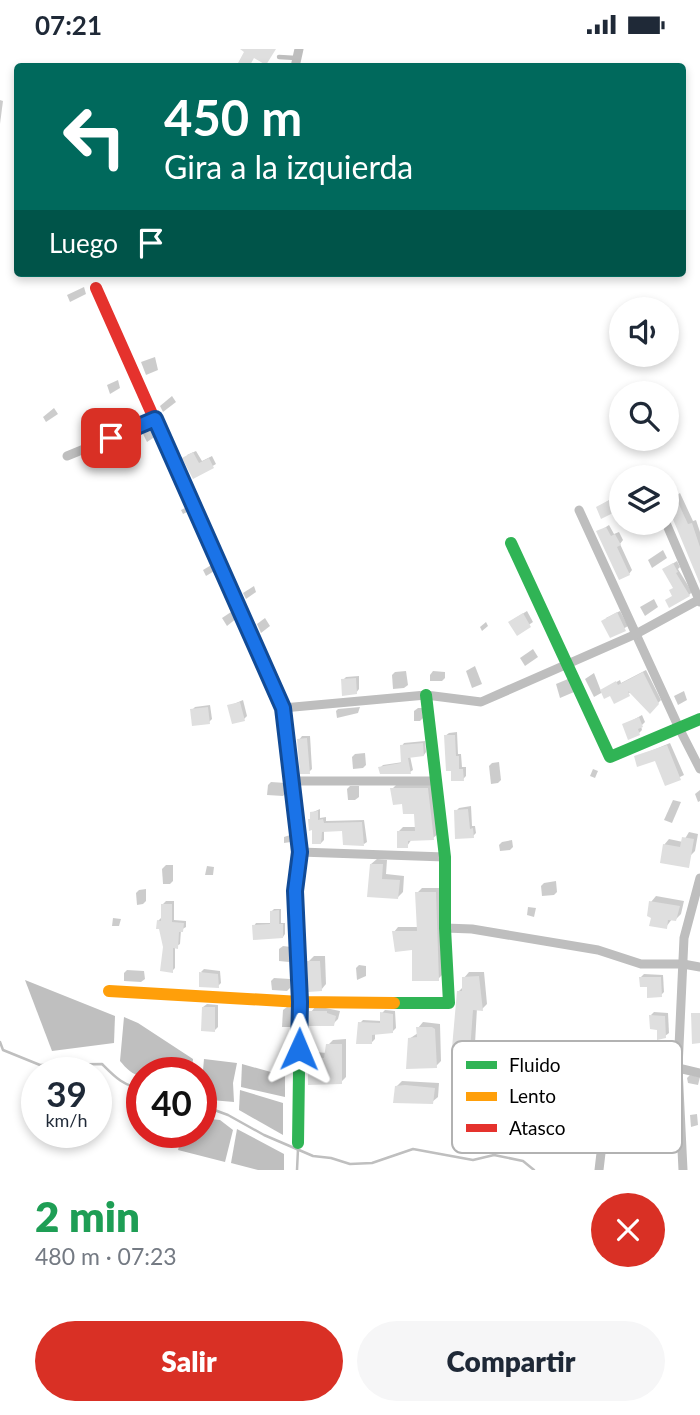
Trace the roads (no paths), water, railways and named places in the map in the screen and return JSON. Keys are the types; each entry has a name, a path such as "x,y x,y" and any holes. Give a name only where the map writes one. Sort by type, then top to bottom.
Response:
{"street":[{"path":"96,288 283,708 300,852 295,891 300,1002 298,1143"},
{"path":"68,456 155,419"},
{"path":"579,510 700,769"},
{"path":"283,708 426,695 481,702 567,664 699,601 671,535"},
{"path":"511,543 610,757 700,719"},
{"path":"108,991 300,1002 449,1003 445,857 426,695"},
{"path":"292,781 437,781"},
{"path":"300,852 445,857"},
{"path":"679,1041 684,937 700,878"},
{"path":"445,928 472,929 598,950 641,964 683,964 700,967"},
{"path":"682,1069 700,1073"},
{"path":"682,1150 683,1170"}],"lane":[{"path":"279,57 297,58"}],"waterway":[{"path":"0,1042 3,1050 40,1065 102,1064 126,1083"},
{"path":"217,1111 313,1156 350,1164 372,1163 413,1149 473,1160 494,1155 523,1161 534,1170"},
{"path":"297,1170 298,1149"}]}
